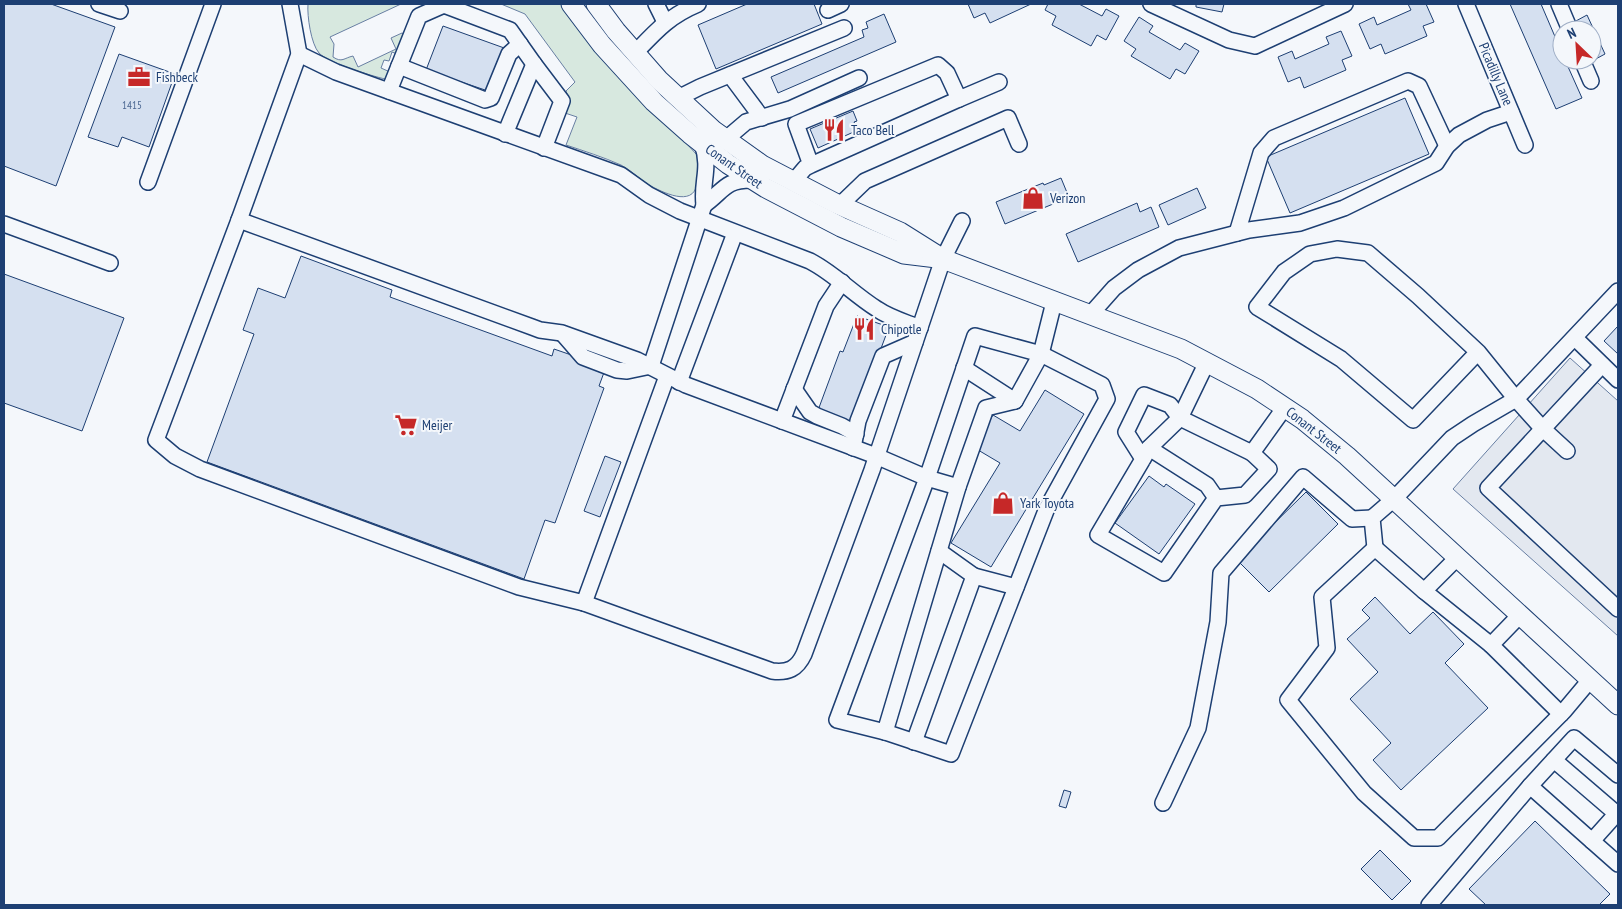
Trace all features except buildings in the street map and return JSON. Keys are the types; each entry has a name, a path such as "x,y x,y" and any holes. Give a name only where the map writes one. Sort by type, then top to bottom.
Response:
{"main road":[{"name":"Conant Street","path":"571,4 602,45 672,119 702,144 758,184 841,227 896,251 904,254 943,259"},
{"name":"Conant Street","path":"596,4 659,80 726,139 762,165 840,206 900,232 943,259 1181,349 1257,389 1285,407 1327,438 1618,705"}],"street":[{"path":"100,4 120,11"},
{"path":"148,182 214,4"},
{"path":"290,4 299,54 156,440 175,456 200,469 519,587 584,603 772,671 782,673 793,669 800,663 804,654 876,456 943,259 962,221"},
{"path":"656,4 665,22"},
{"path":"635,53 665,22 681,11 698,4"},
{"path":"1161,6 1229,40 1255,46 1345,4"},
{"name":"Picadilly Lane","path":"1466,4 1525,145"},
{"path":"1559,4 1566,20"},
{"path":"389,91 419,16 444,5 510,30 562,101 544,148"},
{"path":"678,98 700,87 844,28"},
{"path":"399,66 485,100 491,98 508,54 520,44"},
{"path":"299,54 336,72 621,175 649,195 701,212 735,233 810,261 825,269 876,309 920,328"},
{"path":"505,134 534,64"},
{"path":"811,165 796,124 938,65 947,73 959,99"},
{"path":"1586,70 1591,81"},
{"path":"730,75 762,118"},
{"path":"726,139 746,122 790,108 860,78"},
{"path":"1237,233 1261,153 1274,138 1408,81 1419,86 1448,146"},
{"path":"794,181 811,165 999,82"},
{"path":"1090,315 1114,288 1138,270 1179,248 1237,233 1300,223 1344,208 1436,163 1448,146 1460,135 1487,120 1512,112"},
{"path":"840,206 865,181 1008,118 1019,144"},
{"path":"651,366 701,212 702,191 706,178 707,162 702,144"},
{"path":"701,212 724,186 732,182 740,180 758,184"},
{"path":"239,220 540,330 562,333 651,366 673,379 782,421 854,441"},
{"path":"4,224 110,263"},
{"path":"584,603 673,379 735,233"},
{"path":"1478,352 1413,420 1341,359 1257,307 1284,272 1310,254 1337,249 1368,253 1478,352 1542,428 1567,451"},
{"path":"782,421 826,306 842,282"},
{"path":"1163,803 1198,728 1218,622 1221,573 1303,477 1352,520 1372,518 1394,499 1452,438 1516,399 1618,292"},
{"path":"885,732 958,487 986,408 1015,401 1041,354 1054,302"},
{"path":"975,336 1041,354 1102,385 1107,399 1047,508 950,754 885,732 837,720 927,478 975,336"},
{"path":"1575,338 1618,380"},
{"path":"854,441 858,421 882,356 915,342"},
{"path":"1207,362 1180,418 1146,454 1098,536 1164,574 1216,498 1245,495 1269,469 1252,454 1180,418 1170,405 1144,395 1126,432 1146,454 1207,485 1216,498"},
{"path":"1602,365 1488,488 1618,609"},
{"path":"964,368 1015,401"},
{"path":"794,389 810,412 842,426 854,441 876,456 927,478 958,487"},
{"path":"1252,454 1285,407"},
{"path":"1372,518 1375,548 1424,591 1491,645 1561,714"},
{"path":"1375,548 1322,597 1327,648 1288,700 1364,792 1414,838 1438,838 1561,714 1590,680"},
{"path":"939,552 974,576 1016,587"},
{"path":"1424,591 1458,557"},
{"path":"914,742 974,576"},
{"path":"1491,645 1520,615"},
{"path":"1429,905 1530,786 1574,738 1618,775"},
{"path":"1554,760 1618,814 1592,841"},
{"path":"1530,786 1618,864"}],"shaded area":[{"path":"308,4 401,4 330,37 334,44 333,57 341,60 353,56 358,67 396,49 391,38 402,33 404,34 397,54 392,52 389,61 384,60 381,68 390,72 385,79 340,65 319,53 310,30"},
{"path":"501,4 561,4 697,155 700,169 694,191 690,195 683,197 669,194 649,185 621,165 566,145 577,117 565,113 569,100 566,91 575,82 525,14"},
{"path":"1570,358 1618,401 1618,636 1453,489"}],"place":[{"name":"Fishbeck","path":"139,77"},
{"name":"Taco Bell","path":"834,130"},
{"name":"Verizon","path":"1033,198"},
{"name":"Chipotle","path":"864,329"},
{"name":"Meijer","path":"406,425"},
{"name":"Yark Toyota","path":"1003,503"}]}
